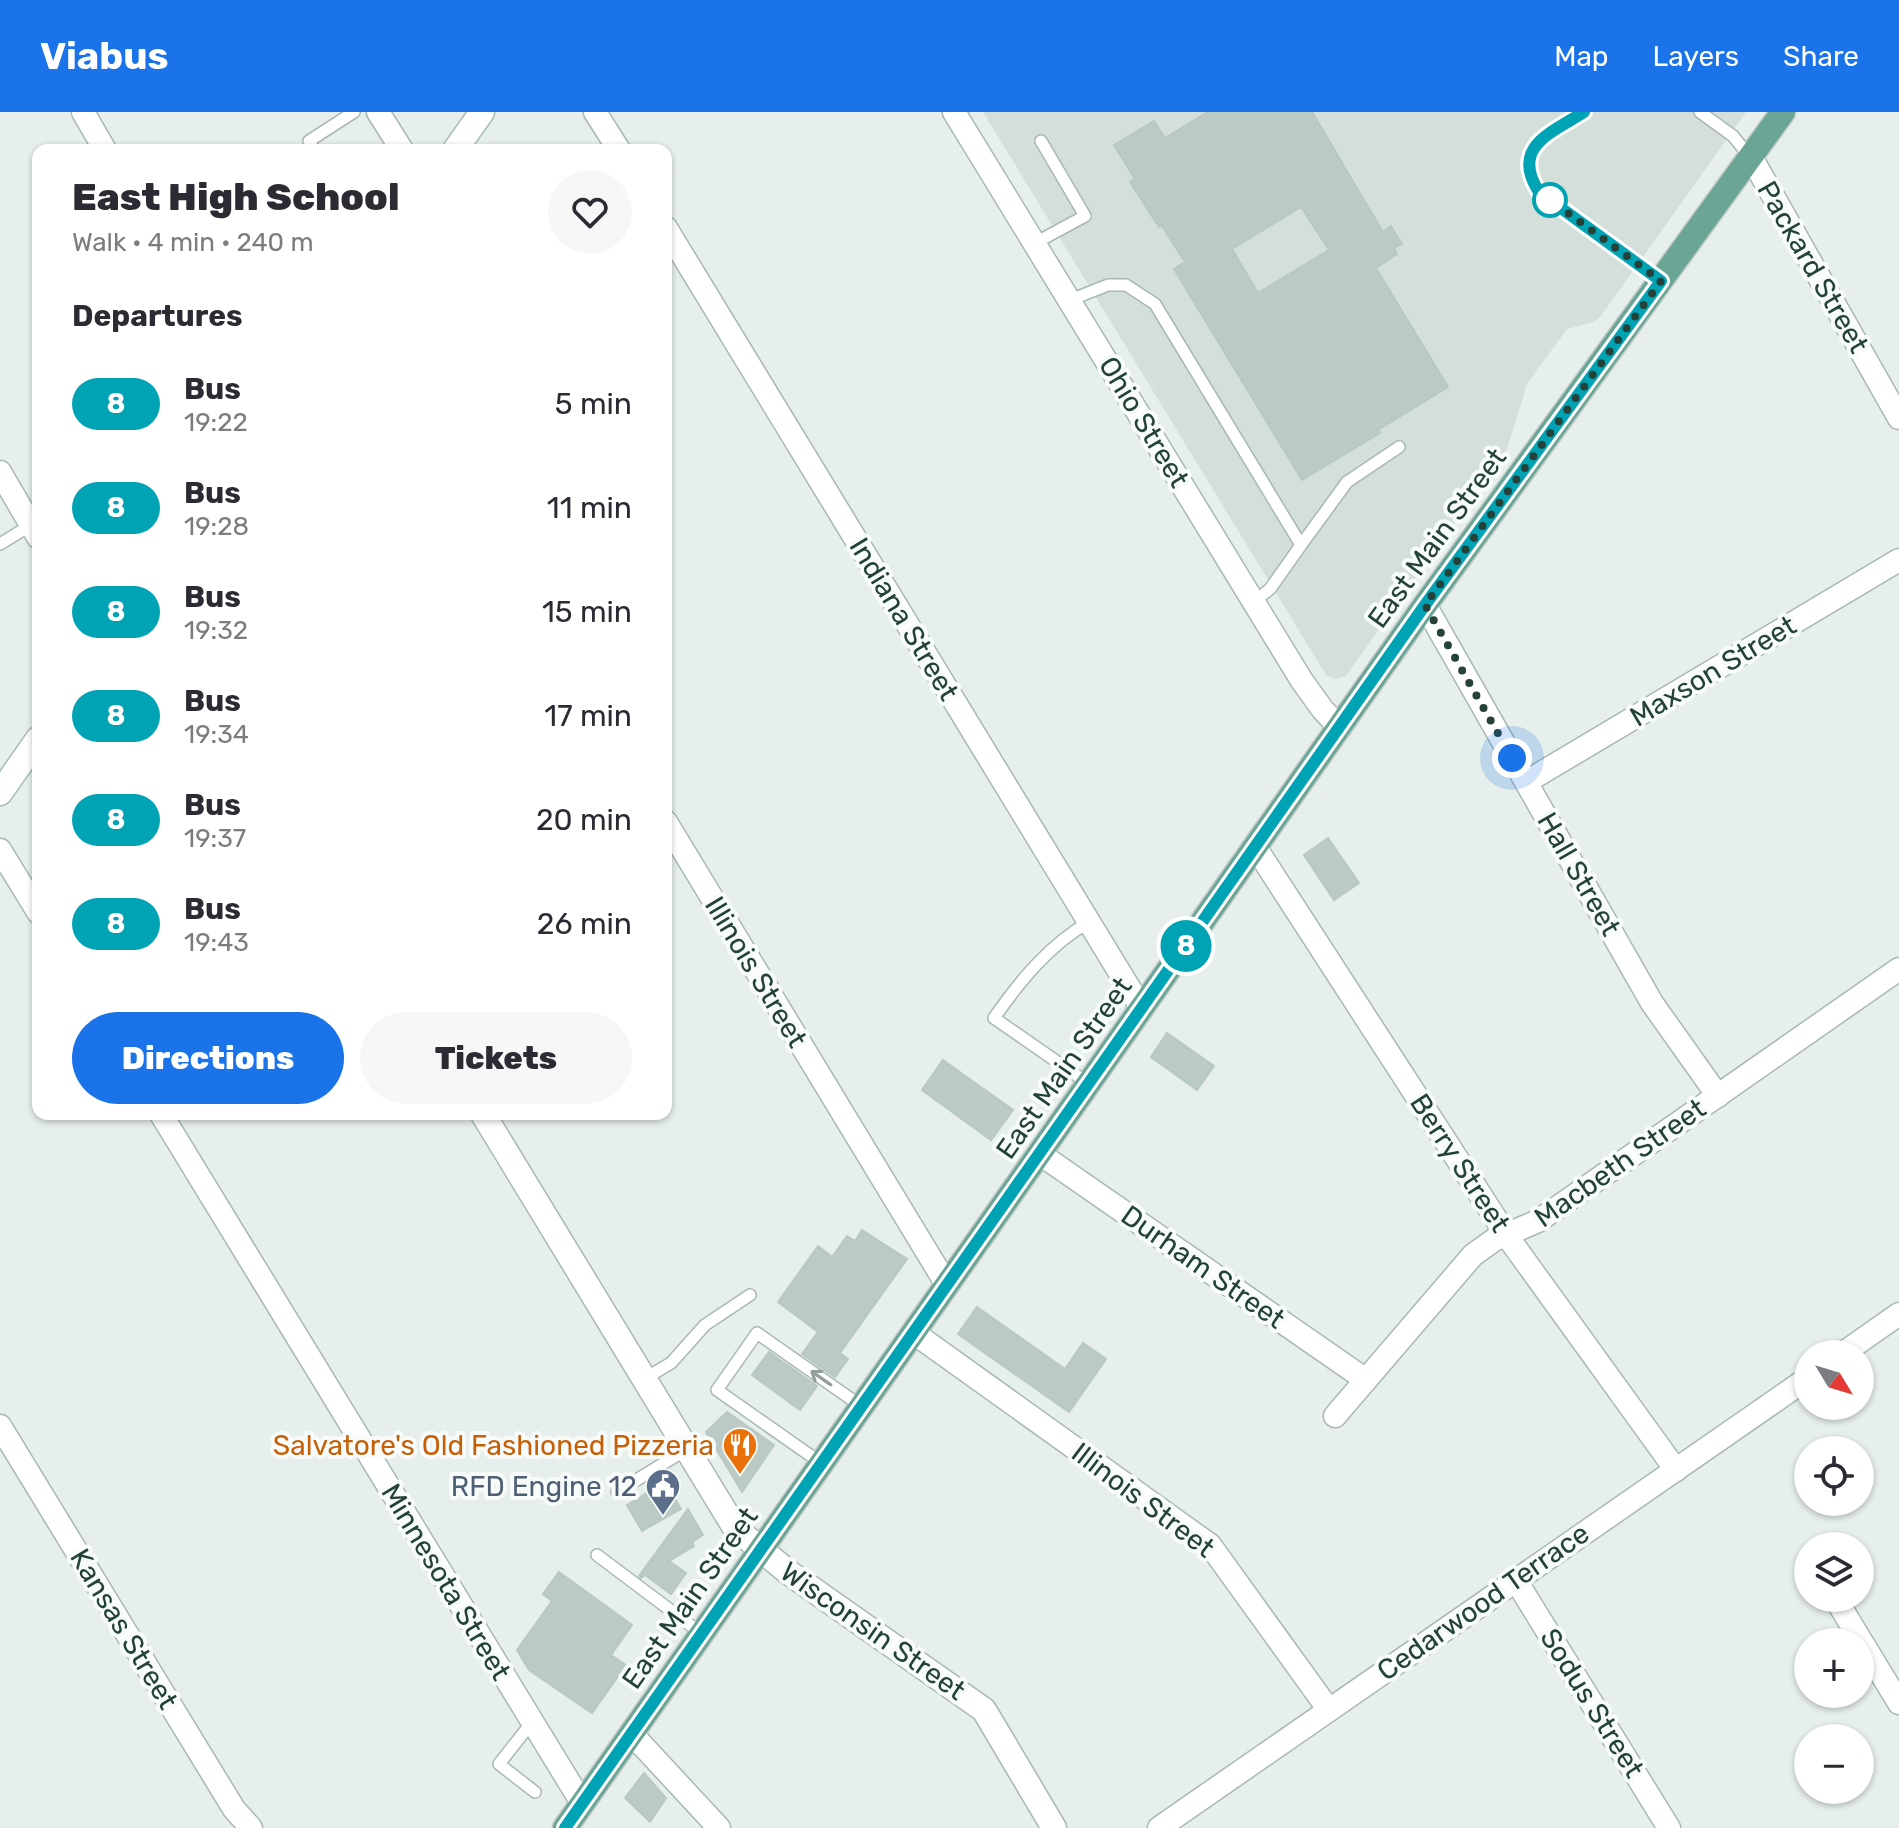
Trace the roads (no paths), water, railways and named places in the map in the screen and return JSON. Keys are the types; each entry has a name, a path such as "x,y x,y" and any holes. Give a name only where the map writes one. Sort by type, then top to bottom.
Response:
{"main road":[{"name":"East Main Street","path":"565,1828 1425,605 1783,112"}],"street":[{"path":"83,112 102,144"},
{"path":"378,112 398,144"},
{"path":"459,144 482,112"},
{"path":"595,112 615,144"},
{"name":"Ohio Street","path":"954,112 1253,602 1312,696 1340,728"},
{"name":"Packard Street","path":"1751,157 1899,418"},
{"name":"Indiana Street","path":"672,238 1142,1009"},
{"path":"0,472 32,528"},
{"name":"Maxson Street","path":"1526,782 1899,560"},
{"name":"Hall Street","path":"1425,605 1652,1003 1718,1096"},
{"path":"0,793 32,748"},
{"name":"Illinois Street","path":"672,832 947,1285"},
{"name":"Berry Street","path":"1256,848 1507,1236 1676,1470"},
{"path":"0,850 32,902"},
{"name":"Macbeth Street","path":"1335,1416 1482,1246 1538,1221 1899,969"},
{"name":"Minnesota Street","path":"165,1120 582,1803"},
{"name":"Wisconsin Street","path":"487,1120 735,1528 760,1551 984,1710 1054,1828"},
{"name":"Durham Street","path":"1040,1154 1366,1380"},
{"path":"1862,1340 1899,1314"},
{"name":"Illinois Street","path":"914,1333 1210,1545 1329,1710"},
{"name":"Cedarwood Terrace","path":"1159,1828 1794,1388"},
{"name":"Kansas Street","path":"0,1426 234,1809 251,1828"},
{"name":"Sodus Street","path":"1515,1579 1669,1828"},
{"path":"1844,1612 1899,1703"},
{"path":"631,1733 719,1828"}],"lane":[{"path":"311,144 309,141 354,112"},
{"path":"1584,112 1539,140 1528,161 1529,176 1539,192 1661,281"},
{"path":"1700,112 1733,136 1751,157"},
{"path":"1035,243 1085,216 1041,141"},
{"path":"1070,300 1108,285 1126,285 1155,304 1301,545"},
{"path":"1253,602 1270,589 1347,482 1399,447"},
{"path":"0,544 32,532"},
{"path":"1089,922 1072,932 1023,978 994,1018 1090,1084"},
{"path":"644,1379 671,1363 705,1325 750,1295"},
{"path":"821,1463 717,1390 757,1333 862,1406"},
{"path":"617,1492 687,1449"},
{"path":"597,1555 702,1634"},
{"path":"532,1722 499,1764 535,1792"}],"place":[{"name":"Salvatore's Old Fashioned Pizzeria","path":"740,1476"},
{"name":"RFD Engine 12","path":"663,1517"}]}
